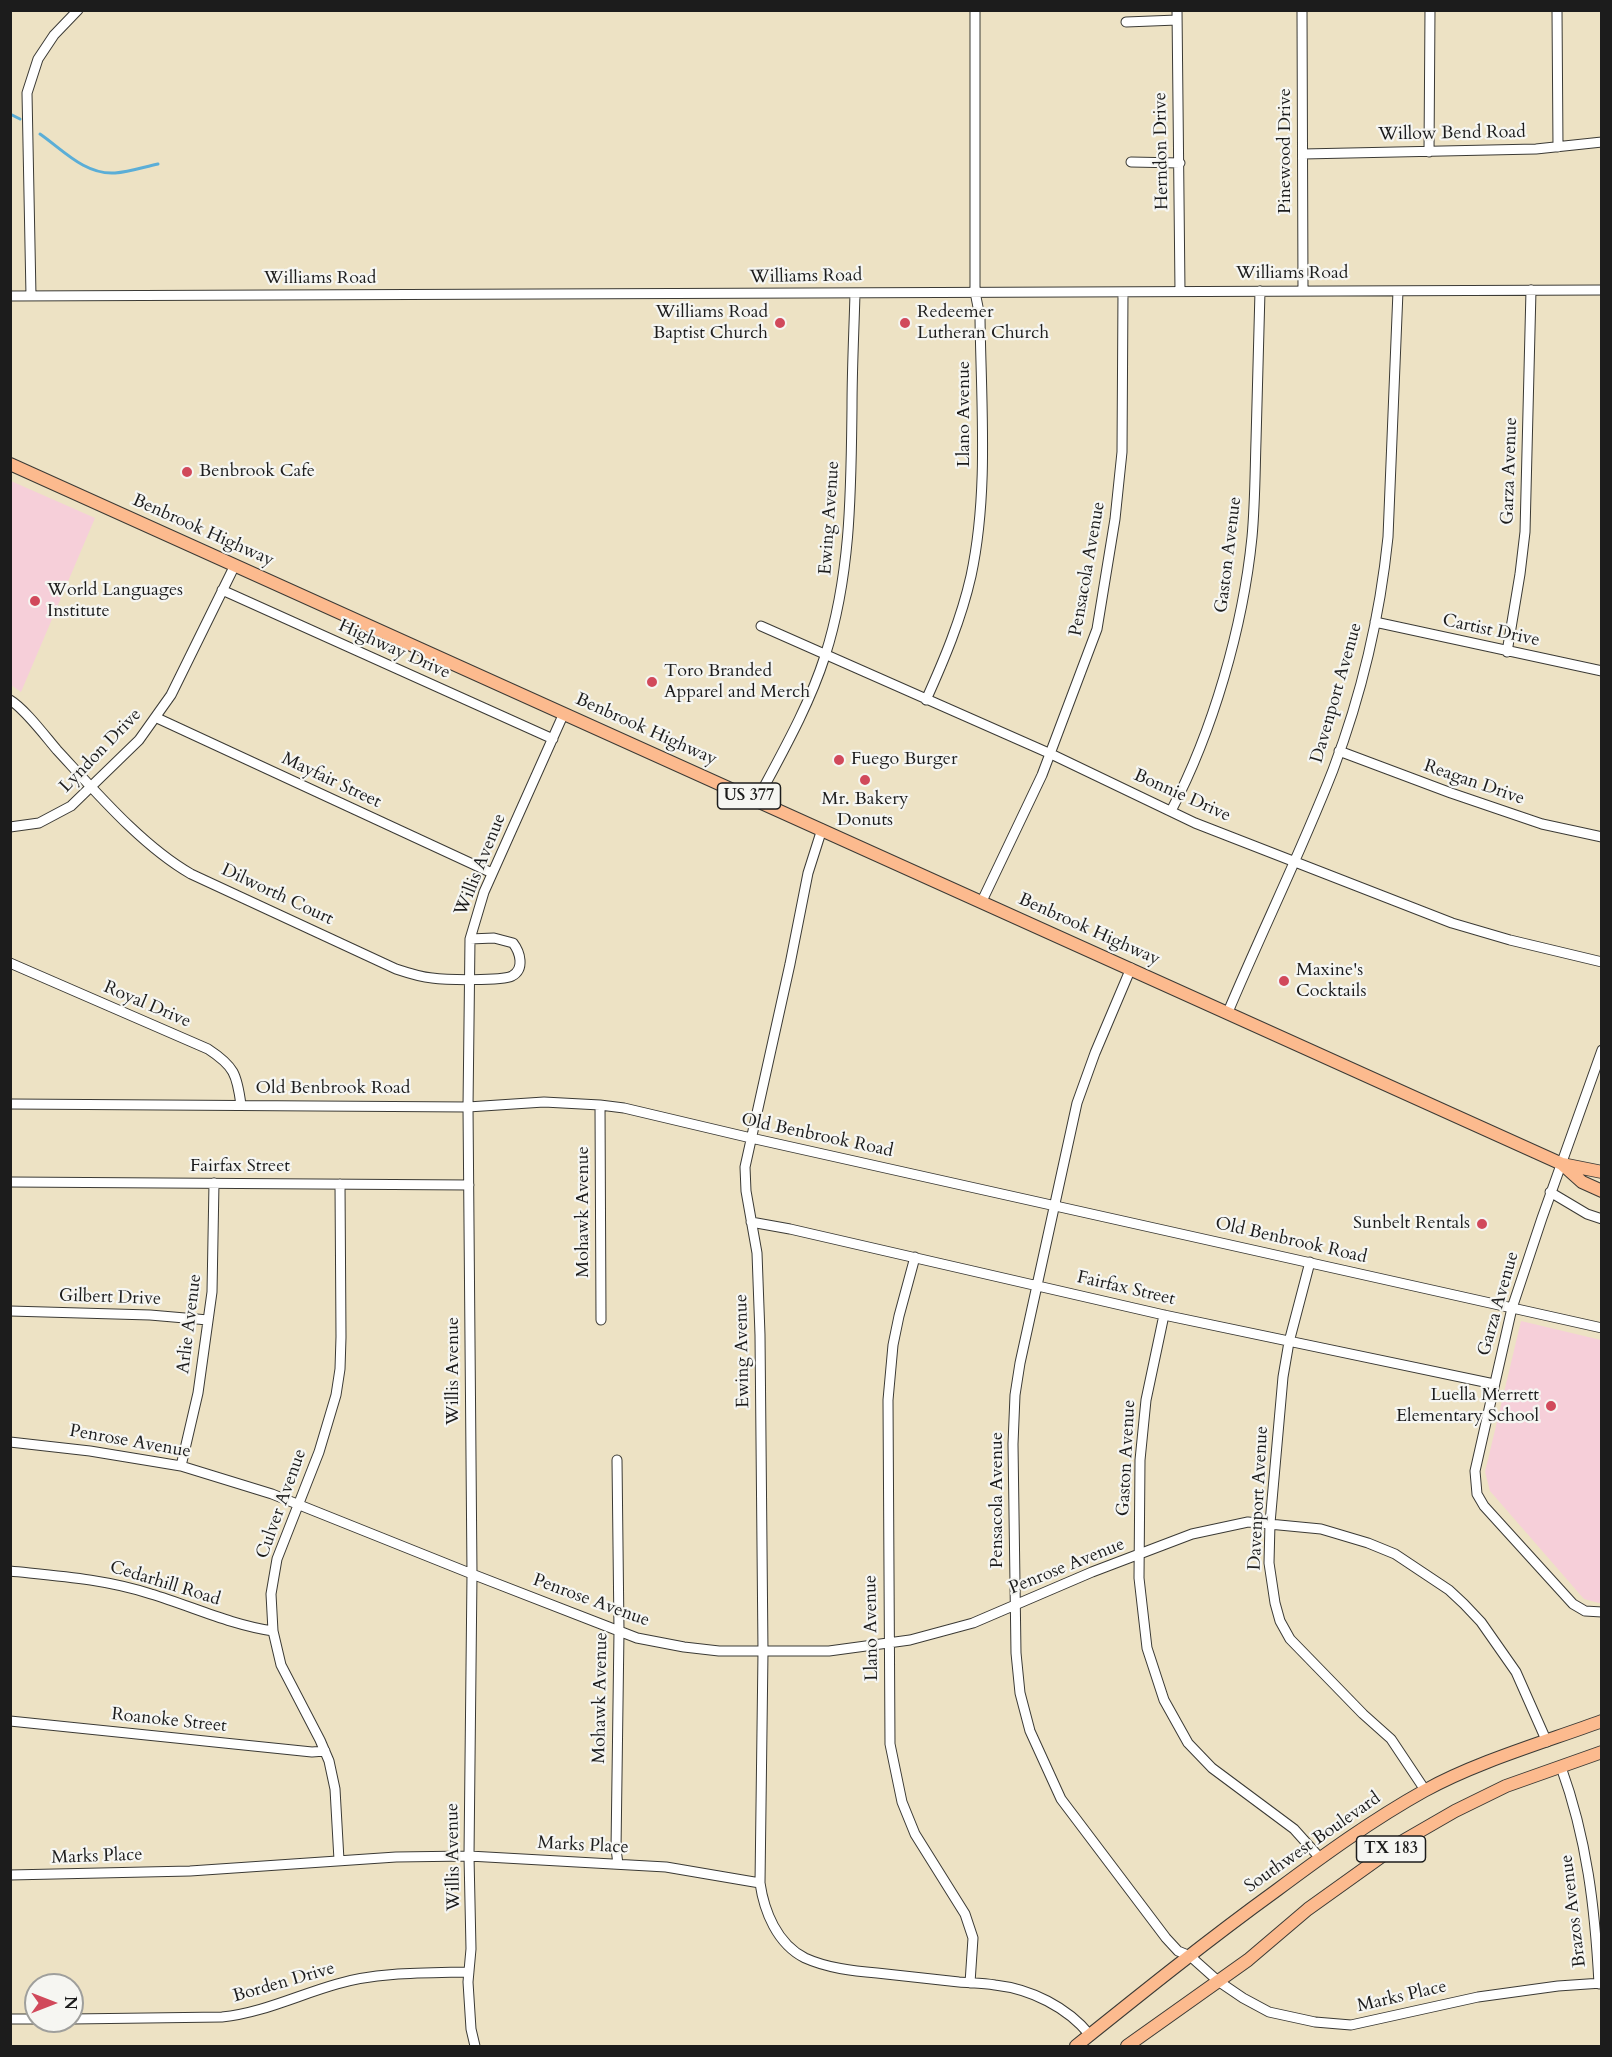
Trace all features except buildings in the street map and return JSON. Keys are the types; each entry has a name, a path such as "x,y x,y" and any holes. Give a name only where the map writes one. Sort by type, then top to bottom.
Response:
{"main road":[{"name":"Benbrook Highway","path":"10,464 1562,1164 1602,1172"},
{"name":"Benbrook Highway","path":"1562,1164 1582,1182 1602,1191"},
{"name":"Southwest Boulevard","path":"1076,2046 1226,1927 1320,1858 1425,1790 1513,1753 1602,1721"},
{"name":"TX 183","path":"1127,2046 1248,1960 1308,1909 1413,1836 1455,1811 1506,1786 1602,1752"}],"street":[{"path":"31,296 27,93 38,59 54,35 78,10"},
{"name":"Llano Avenue","path":"926,700 957,626 971,574 982,482 980,317 975,292 975,10"},
{"name":"Pinewood Drive","path":"1302,10 1303,291"},
{"path":"1429,152 1430,10"},
{"path":"1557,10 1558,147"},
{"path":"1125,22 1177,15"},
{"name":"Herndon Drive","path":"1177,15 1180,291"},
{"name":"Willow Bend Road","path":"1303,154 1558,147 1602,142"},
{"path":"1131,162 1180,163"},
{"name":"Garza Avenue","path":"1507,652 1525,532 1531,290"},
{"name":"Williams Road","path":"10,296 1602,290"},
{"name":"Gaston Avenue","path":"1171,811 1189,777 1206,730 1221,684 1245,588 1252,537 1260,291"},
{"name":"Davenport Avenue","path":"1228,1012 1294,862 1339,751 1371,643 1388,537 1398,291"},
{"name":"Pensacola Avenue","path":"981,901 1051,754 1097,629 1109,562 1122,452 1122,292"},
{"name":"Ewing Avenue","path":"757,800 799,721 825,655 847,556 851,505 855,293"},
{"name":"Lyndon Drive","path":"10,827 39,823 71,806 140,740 171,695 235,565"},
{"name":"Highway Drive","path":"222,590 553,739"},
{"name":"Cartist Drive","path":"1375,622 1602,671"},
{"name":"Bonnie Drive","path":"761,626 1051,754 1195,823 1452,923 1510,940 1602,962"},
{"name":"Dilworth Court","path":"10,700 90,787 170,862 191,874 396,969 434,978 469,979 513,976 520,963 518,949 513,943 494,938 470,939"},
{"name":"Willis Avenue","path":"475,2046 471,2029 469,1972 471,1949 469,1856 472,1574 468,1107 470,939 476,914 492,873 564,713"},
{"name":"Mayfair Street","path":"157,718 492,873"},
{"name":"Reagan Drive","path":"1339,751 1542,824 1602,837"},
{"name":"Ewing Avenue","path":"760,1883 763,1652 760,1335 757,1252 746,1191 745,1167 808,873 822,829"},
{"name":"Royal Drive","path":"10,963 208,1049 227,1062 233,1071 241,1105"},
{"name":"Pensacola Avenue","path":"1131,968 1085,1078 1074,1113 1020,1363 1015,1395 1013,1444 1016,1653 1020,1693 1030,1731 1061,1799 1166,1938 1178,1951 1190,1956 1218,1981"},
{"name":"Garza Avenue","path":"1602,1050 1512,1308 1476,1471 1477,1494 1484,1506 1573,1604 1585,1611 1602,1612"},
{"name":"Old Benbrook Road","path":"10,1104 468,1107 544,1102 624,1108 1602,1328"},
{"name":"Mohawk Avenue","path":"600,1105 601,1320"},
{"name":"Fairfax Street","path":"10,1182 469,1185"},
{"name":"Arlie Avenue","path":"181,1466 198,1393 212,1292 214,1183"},
{"name":"Culver Avenue","path":"339,1860 335,1789 325,1751 281,1665 273,1631 271,1594 277,1559 319,1452 336,1395 340,1369 340,1184"},
{"path":"1551,1192 1578,1209 1602,1220"},
{"name":"Fairfax Street","path":"751,1222 790,1228 1164,1315 1494,1384"},
{"name":"Llano Avenue","path":"915,1257 897,1326 888,1400 890,1744 902,1802 915,1834 965,1914 973,1938 970,1983"},
{"name":"Davenport Avenue","path":"1310,1262 1289,1342 1283,1377 1270,1523 1269,1563 1272,1587 1280,1621 1290,1639 1391,1739 1425,1790"},
{"name":"Gilbert Drive","path":"10,1311 150,1315 208,1320"},
{"name":"Gaston Avenue","path":"1164,1315 1146,1400 1140,1478 1139,1578 1147,1648 1164,1700 1188,1743 1212,1768 1294,1829 1320,1858"},
{"name":"Penrose Avenue","path":"10,1442 90,1451 181,1466 298,1503 637,1638 684,1647 763,1652 830,1650 889,1644 950,1631 1092,1572 1192,1534 1248,1522 1270,1523"},
{"name":"Mohawk Avenue","path":"618,1460 619,1630 616,1838 618,1864"},
{"path":"1270,1523 1321,1529 1368,1543 1395,1554 1449,1590 1481,1622 1516,1672 1547,1742"},
{"name":"Cedarhill Road","path":"10,1571 111,1583 149,1593 225,1619 273,1631"},
{"name":"Roanoke Street","path":"10,1721 312,1752 325,1751"},
{"name":"Brazos Avenue","path":"1561,1767 1568,1785 1586,1857 1595,1915 1600,1984"},
{"name":"Marks Place","path":"10,1875 190,1871 339,1860 469,1856 666,1867 760,1883"},
{"path":"760,1883 762,1902 769,1918 792,1949 805,1958 854,1971 996,1985 1025,1991 1059,2007 1090,2035"},
{"name":"Borden Drive","path":"84,2019 244,2015 338,1983 420,1973 469,1972"},
{"name":"Marks Place","path":"1218,1981 1269,2012 1296,2019 1351,2025 1478,1997 1558,1986 1600,1984"}],"shaded area":[{"name":"World Languages Institute","path":"11,481 95,518 21,692 11,685"},
{"name":"Luella Merrett Elementary School","path":"1521,1321 1601,1340 1602,1602 1599,1603 1584,1599 1490,1491 1485,1472"}],"waterway":[{"path":"10,114 20,119"},
{"path":"40,134 84,166 104,173 131,171 158,164"}],"place":[{"name":"Williams Road Baptist Church","path":"780,323"},
{"name":"Redeemer Lutheran Church","path":"905,323"},
{"name":"Benbrook Cafe","path":"187,472"},
{"name":"World Languages Institute","path":"35,601"},
{"name":"Toro Branded Apparel and Merch","path":"652,682"},
{"name":"Fuego Burger","path":"839,760"},
{"name":"Mr. Bakery Donuts","path":"865,780"},
{"name":"Maxine's Cocktails","path":"1284,981"},
{"name":"Sunbelt Rentals","path":"1482,1224"},
{"name":"Luella Merrett Elementary School","path":"1551,1406"}]}
